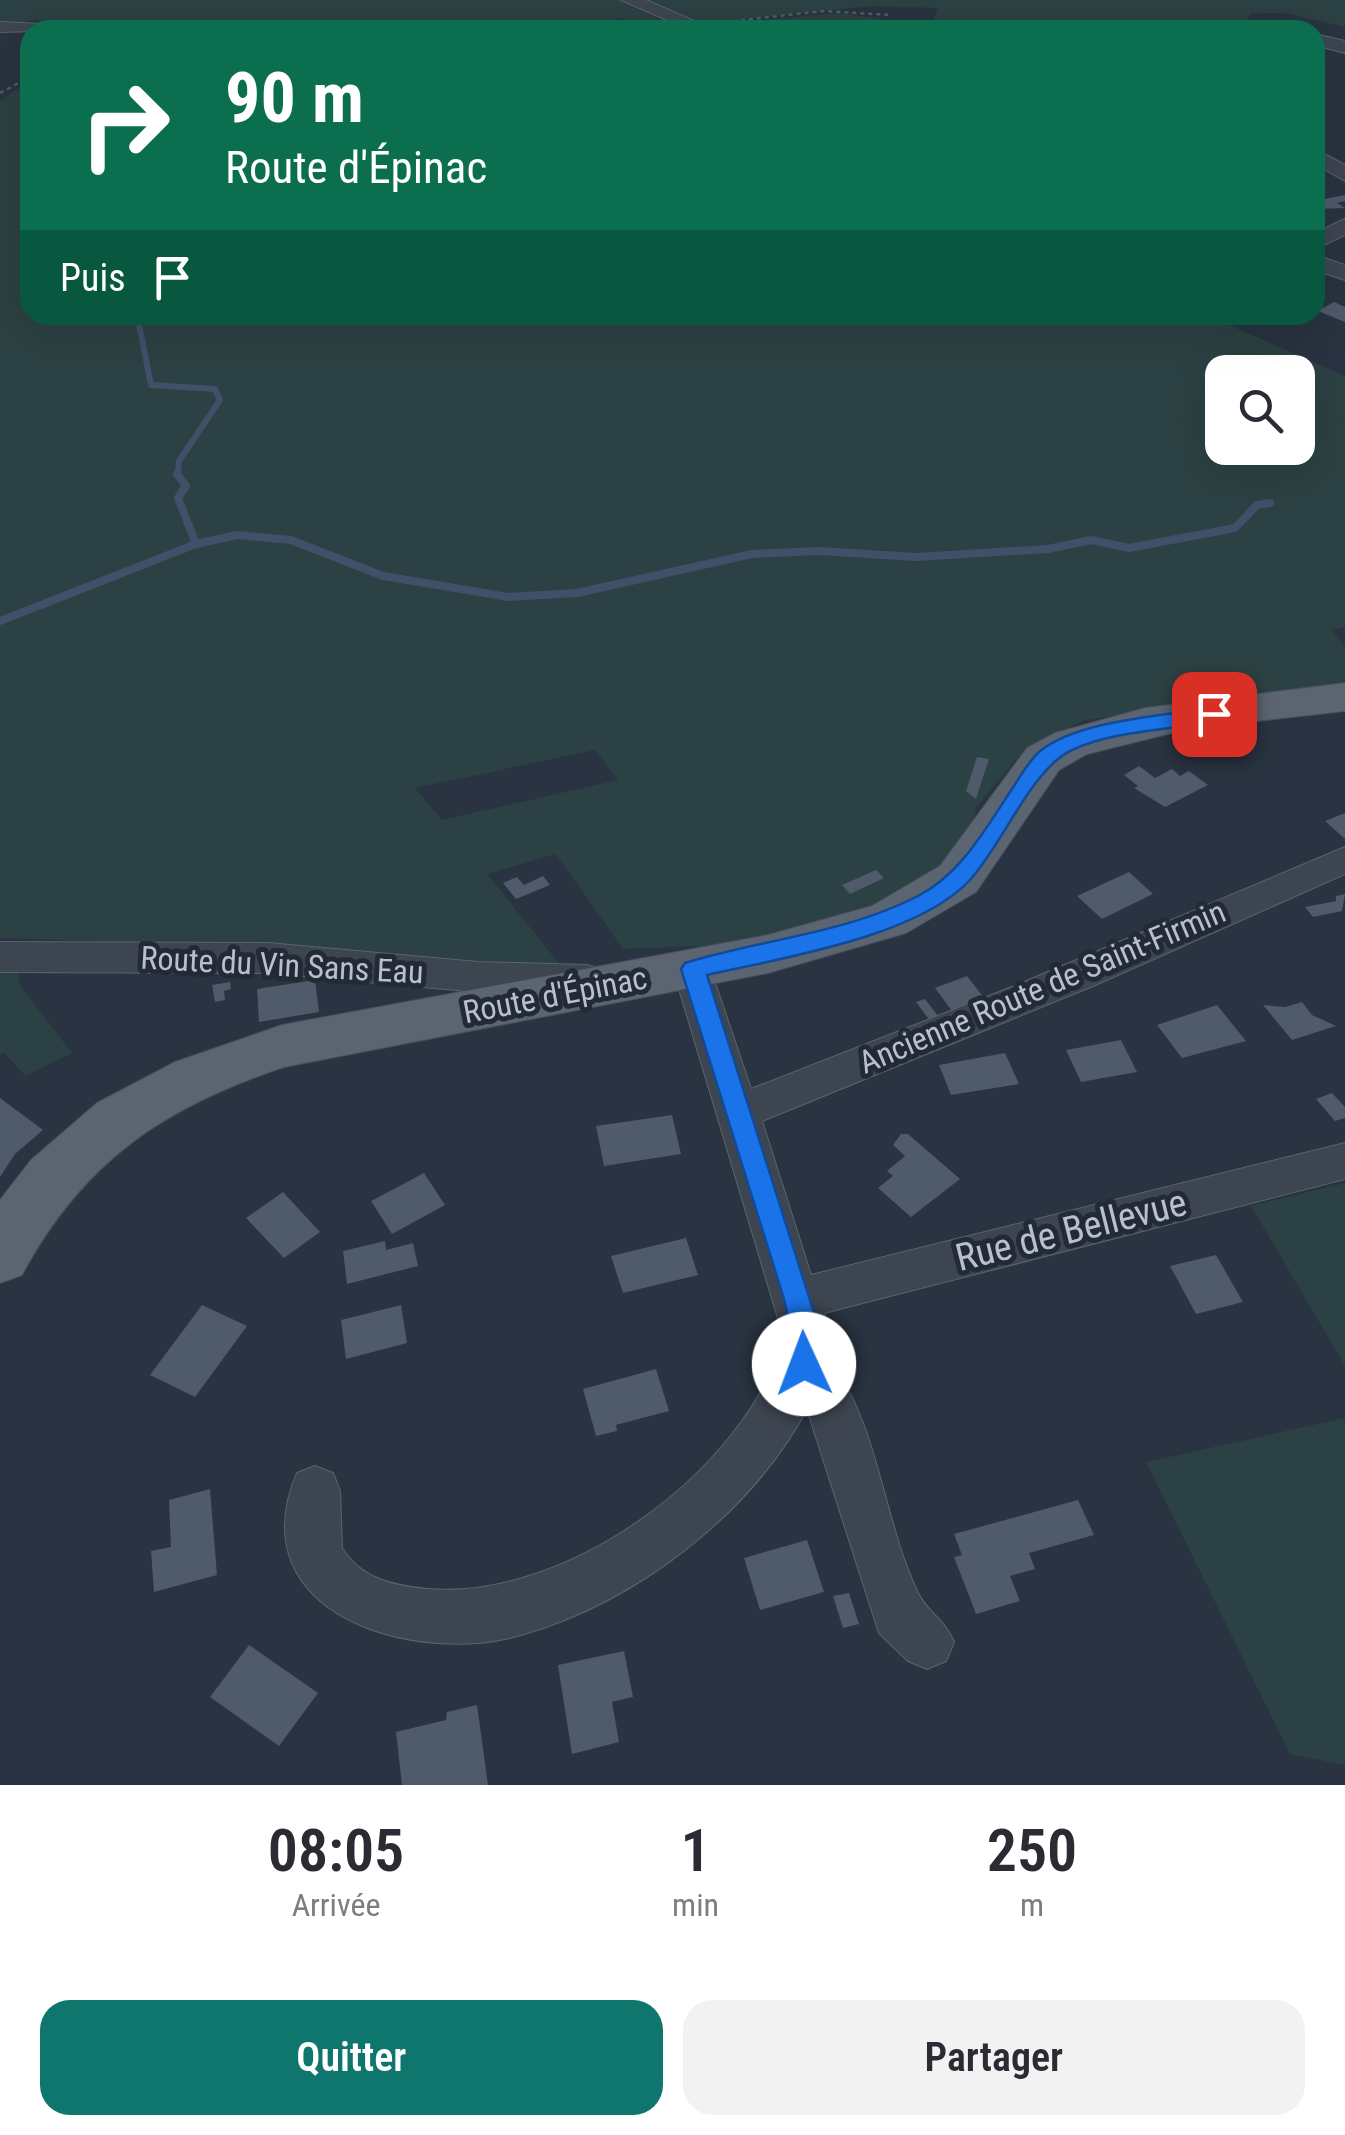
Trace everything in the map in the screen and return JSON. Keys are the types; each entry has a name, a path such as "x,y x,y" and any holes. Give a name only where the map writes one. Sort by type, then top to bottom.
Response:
{"main road":[{"name":"Route d'Épinac","path":"0,1256 48,1180 88,1140 143,1100 211,1068 282,1046 624,983 846,934 927,901 958,879 1043,760 1063,746 1152,724 1345,698"}],"street":[{"path":"630,0 679,20"},
{"name":"Ancienne Route de Saint-Firmin","path":"738,1112 963,1024 1133,953 1283,882 1345,860"},
{"name":"Route du Vin Sans Eau","path":"0,956 268,958 478,978 624,983"},
{"path":"315,1491 317,1552 344,1594 416,1619 522,1608 586,1582 675,1523 744,1458 787,1402 804,1364 808,1338 693,969"},
{"name":"Rue de Bellevue","path":"798,1299 1345,1161"},
{"path":"804,1364 826,1393 898,1614 927,1642"}],"path":[{"path":"732,20 822,12 891,15"}],"green space":[{"path":"0,0 619,0 660,20 20,20 0,25"},
{"path":"645,0 1345,0 1345,27 1285,13 1251,13 1248,20 933,20 938,8 871,6 696,20"},
{"path":"839,13 889,20 765,20"},
{"path":"20,88 20,325 1230,325 1297,355 1205,355 1205,465 1315,465 1315,363 1345,376 1345,627 1331,630 1345,646 1345,684 1085,720 1027,747 977,806 971,834 940,873 877,909 779,935 704,946 623,949 556,854 487,874 562,967 289,948 0,938 0,101","holes":["595,750 618,780 442,820 415,788"]},
{"path":"17,972 20,985 72,1053 26,1076 4,1053 0,1055 0,973"},
{"path":"1345,1183 1345,1366 1251,1206"},
{"path":"1345,1418 1345,1765 1290,1754 1146,1462"}],"building":[{"path":"1345,195 1345,201 1337,203 1345,208 1325,209 1325,199"},
{"path":"1334,302 1345,307 1345,322 1325,314 1325,307"},
{"path":"977,757 989,759 976,799 966,791"},
{"path":"1139,766 1155,778 1172,769 1180,776 1189,771 1208,785 1165,807 1134,788 1138,786 1124,775"},
{"path":"1345,813 1345,839 1325,821"},
{"path":"876,870 884,878 850,894 842,885"},
{"path":"1129,872 1153,894 1102,919 1077,896"},
{"path":"543,876 550,885 516,899 503,883 517,877 524,885"},
{"path":"1345,894 1342,911 1313,917 1305,907 1336,901 1336,896"},
{"path":"967,976 991,1007 936,1029 916,1002 925,999 938,1016 952,1011 935,988"},
{"path":"315,980 319,1012 259,1022 257,989"},
{"path":"230,982 231,989 224,991 225,1000 215,1002 212,985"},
{"path":"1302,1002 1312,1015 1336,1026 1292,1040 1263,1005 1285,1007"},
{"path":"1217,1005 1246,1041 1182,1058 1157,1025"},
{"path":"1121,1040 1137,1072 1081,1082 1066,1050"},
{"path":"1005,1053 1019,1084 951,1095 939,1065"},
{"path":"1332,1093 1345,1107 1345,1118 1335,1121 1316,1099"},
{"path":"0,1098 43,1130 15,1154 0,1177"},
{"path":"672,1115 681,1154 604,1166 596,1126"},
{"path":"901,1134 908,1134 960,1179 911,1217 878,1188 893,1176 887,1171 905,1156 893,1145"},
{"path":"424,1173 445,1205 392,1234 371,1201"},
{"path":"283,1192 320,1232 284,1258 246,1218"},
{"path":"686,1238 698,1275 623,1293 611,1256"},
{"path":"385,1241 386,1250 413,1243 418,1266 347,1284 343,1251"},
{"path":"1216,1255 1243,1302 1196,1314 1170,1266"},
{"path":"202,1305 247,1326 195,1397 150,1375"},
{"path":"401,1305 407,1343 346,1359 341,1320"},
{"path":"656,1369 669,1411 616,1425 617,1431 596,1436 583,1389"},
{"path":"210,1489 217,1575 154,1592 151,1551 171,1547 169,1500"},
{"path":"1078,1500 1094,1535 1029,1553 1035,1569 1010,1576 1020,1601 976,1614 954,1557 962,1555 954,1534"},
{"path":"807,1540 824,1592 760,1610 744,1558"},
{"path":"849,1593 859,1624 843,1628 833,1596"},
{"path":"249,1645 318,1693 279,1746 210,1697"},
{"path":"624,1651 633,1697 612,1702 619,1742 572,1754 558,1665"},
{"path":"477,1705 488,1785 402,1785 396,1732 446,1720 447,1712"}],"waterway":[{"path":"139,325 151,385 215,389 220,400 179,461 178,475"},
{"path":"178,475 186,486 178,498 196,544"},
{"path":"196,544 237,535 291,540 383,576 508,597 577,593 752,554 819,551 916,557 1048,549 1091,540 1129,548 1235,528 1257,505 1270,503"},
{"path":"0,621 196,544"}],"route":[{"path":"804,1364 808,1338 798,1299 693,969 846,934 927,901 958,879 1043,760 1063,746 1098,734 1214,714"}]}
